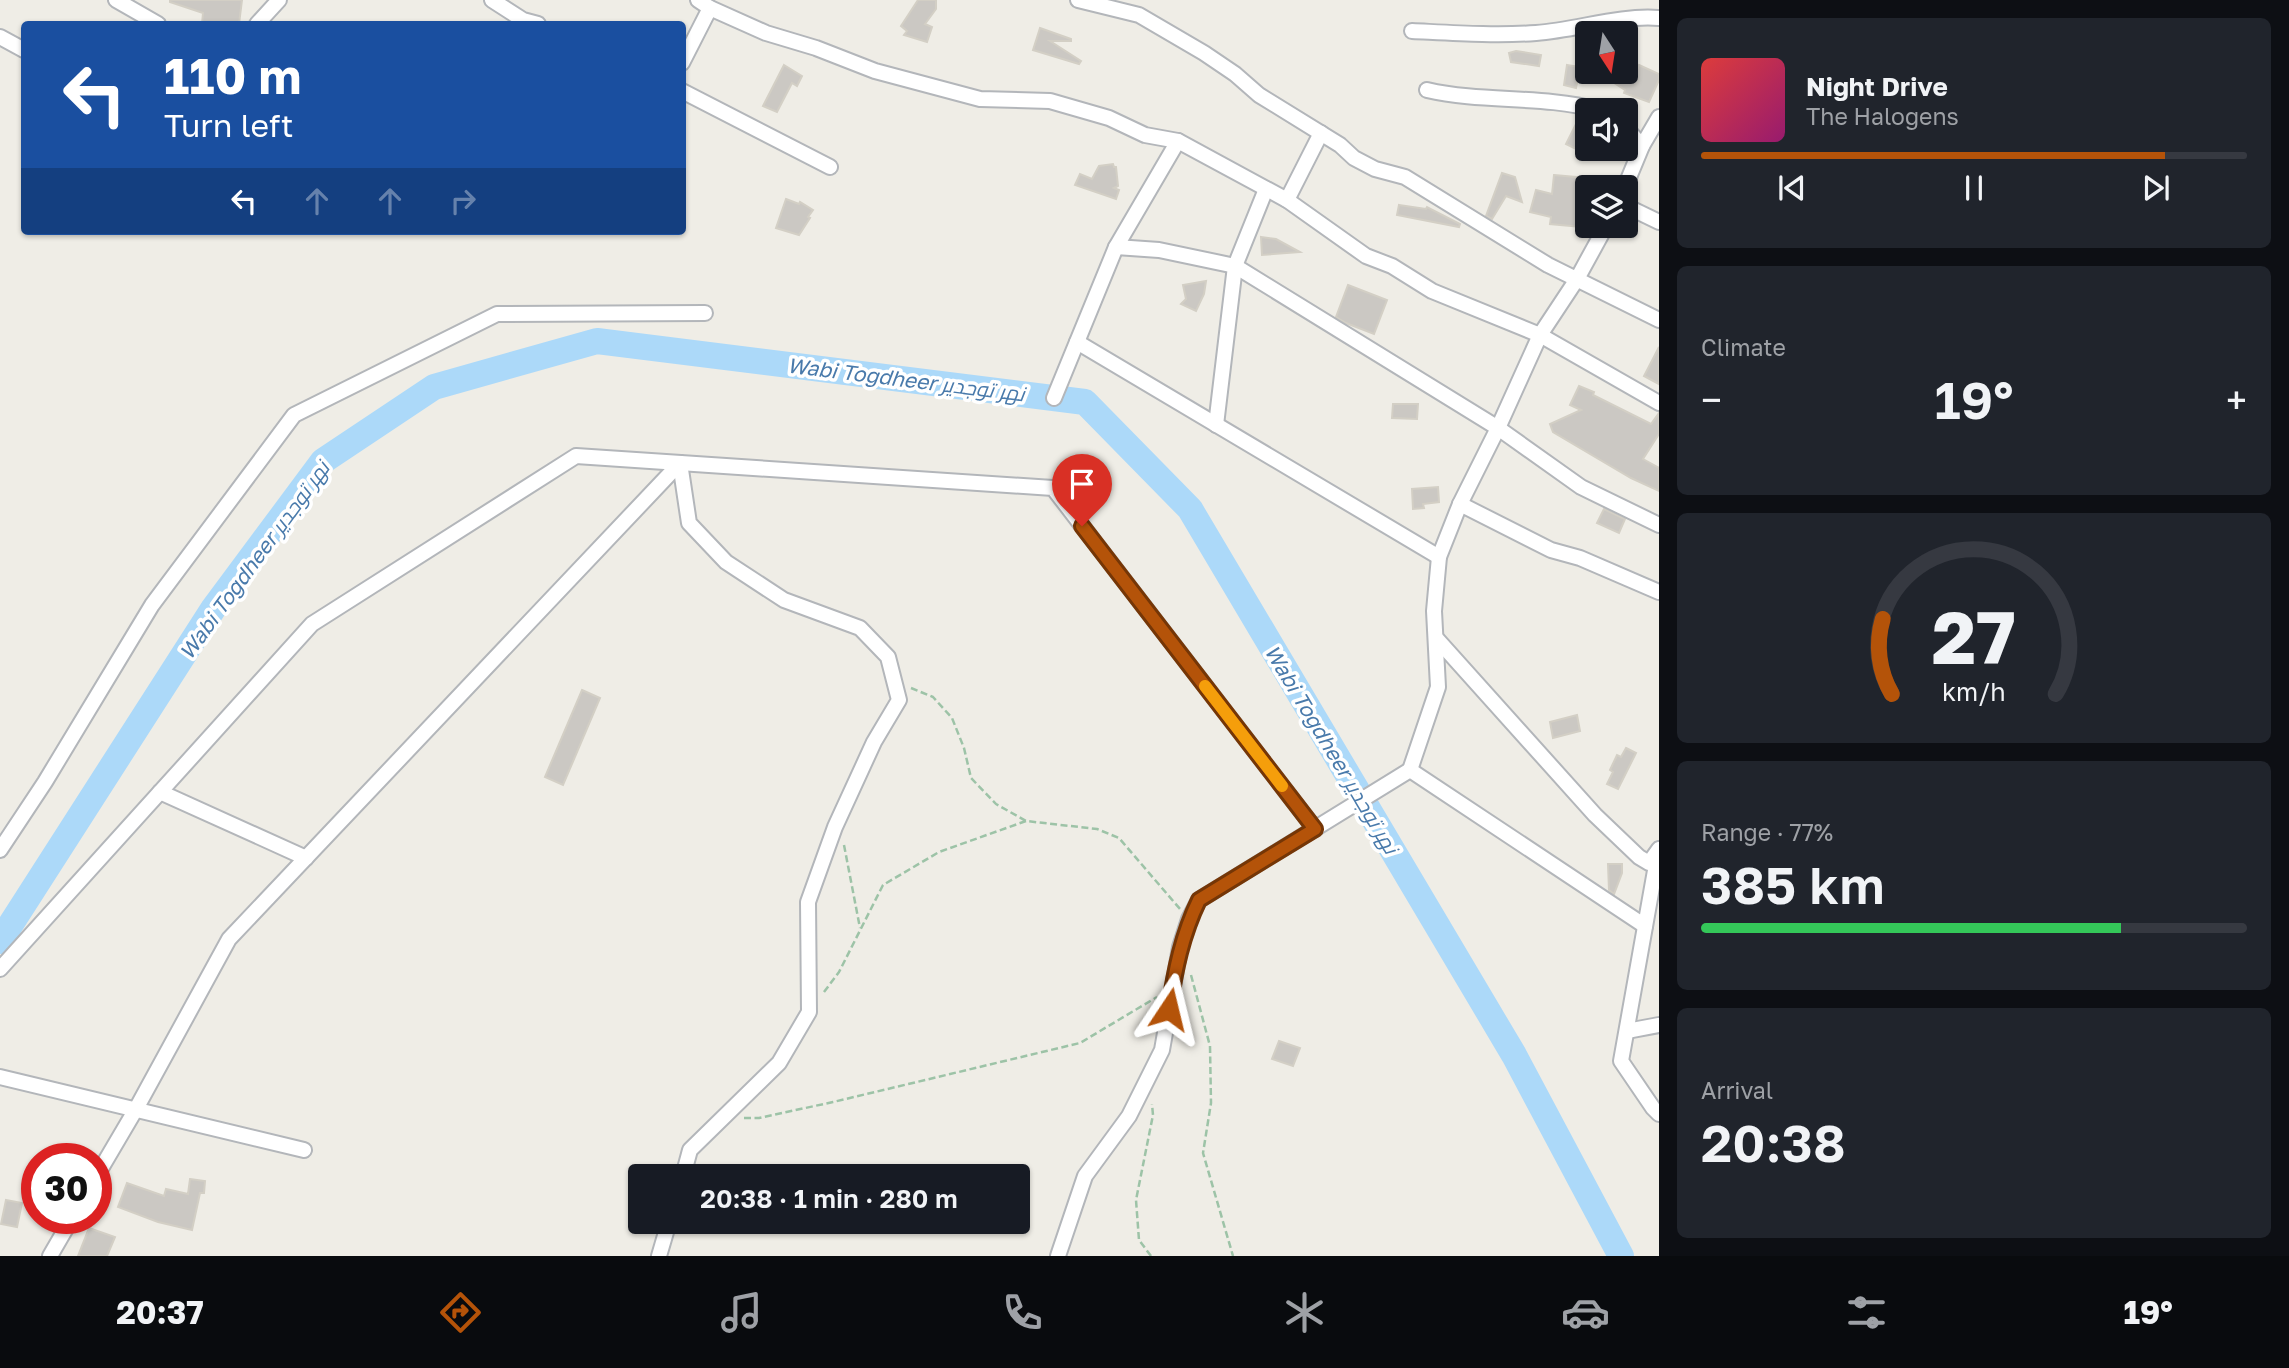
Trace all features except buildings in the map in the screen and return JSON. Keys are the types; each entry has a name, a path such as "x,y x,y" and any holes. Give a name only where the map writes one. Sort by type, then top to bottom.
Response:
{"street":[{"path":"116,0 153,21"},
{"path":"263,21 279,0"},
{"path":"492,0 527,21"},
{"path":"1079,0 1139,15 1204,53 1235,74 1259,95 1321,132 1354,158 1375,169 1405,177 1548,265 1659,320"},
{"path":"686,52 704,4 766,33 816,48 875,71 980,99 1050,102 1109,118 1145,135 1178,141 1287,200 1366,256 1392,266 1432,291 1540,335 1659,403"},
{"path":"1412,31 1538,33 1626,18 1659,19"},
{"path":"0,37 21,48"},
{"path":"1427,90 1456,96 1575,104"},
{"path":"686,93 830,167"},
{"path":"1630,175 1642,146 1659,117"},
{"path":"1287,200 1321,132"},
{"path":"1054,398 1116,247 1178,141"},
{"path":"1638,142 1642,146"},
{"path":"1216,425 1234,266 1266,189"},
{"path":"1638,212 1659,222"},
{"path":"1058,1256 1084,1176 1129,1116 1162,1050 1180,947 1189,919 1199,900 1409,770 1437,687 1434,611 1439,557 1460,504 1540,335 1577,279 1599,238"},
{"path":"1116,247 1159,250 1234,266 1498,428 1580,487 1659,525"},
{"path":"0,850 45,782 152,605 294,415 497,314 705,313"},
{"path":"1077,342 1439,557"},
{"path":"0,970 312,624 576,456 1054,488 1315,829"},
{"path":"680,463 689,523 726,562 784,600 860,628 888,657 899,700 874,742 839,817 808,902 809,1012 779,1063 690,1150 686,1164"},
{"path":"112,1150 229,939 680,463"},
{"path":"1460,504 1551,550 1580,558 1659,592"},
{"path":"1436,638 1595,814 1639,857 1655,864"},
{"path":"1409,770 1645,926"},
{"path":"160,792 306,858"},
{"path":"1659,849 1621,1061 1659,1114"},
{"path":"1627,1031 1659,1025"},
{"path":"0,1077 304,1150"},
{"path":"50,1256 63,1234"},
{"path":"659,1256 666,1234"}],"path":[{"path":"894,682 933,697 952,718 964,748 971,778 996,804 1026,821 1097,829 1119,838 1189,919"},
{"path":"839,817 860,928"},
{"path":"824,992 839,972 883,885 939,852 1026,821"},
{"path":"1191,968 1191,980 1210,1046 1211,1103 1203,1153 1233,1256"},
{"path":"723,1118 759,1118 1080,1043 1172,988"},
{"path":"1151,1256 1139,1240 1136,1200 1153,1115 1152,1101"}],"waterway":[{"name":"Wabi Togdheer نهر توجدير","path":"0,941 213,609 323,461 434,387 597,341 1085,402 1190,509 1514,1055 1621,1256"}],"slow traffic":[{"path":"1205,686 1282,786"}],"route":[{"path":"1082,526 1315,829 1199,900 1189,919 1180,947 1169,1009"}]}
